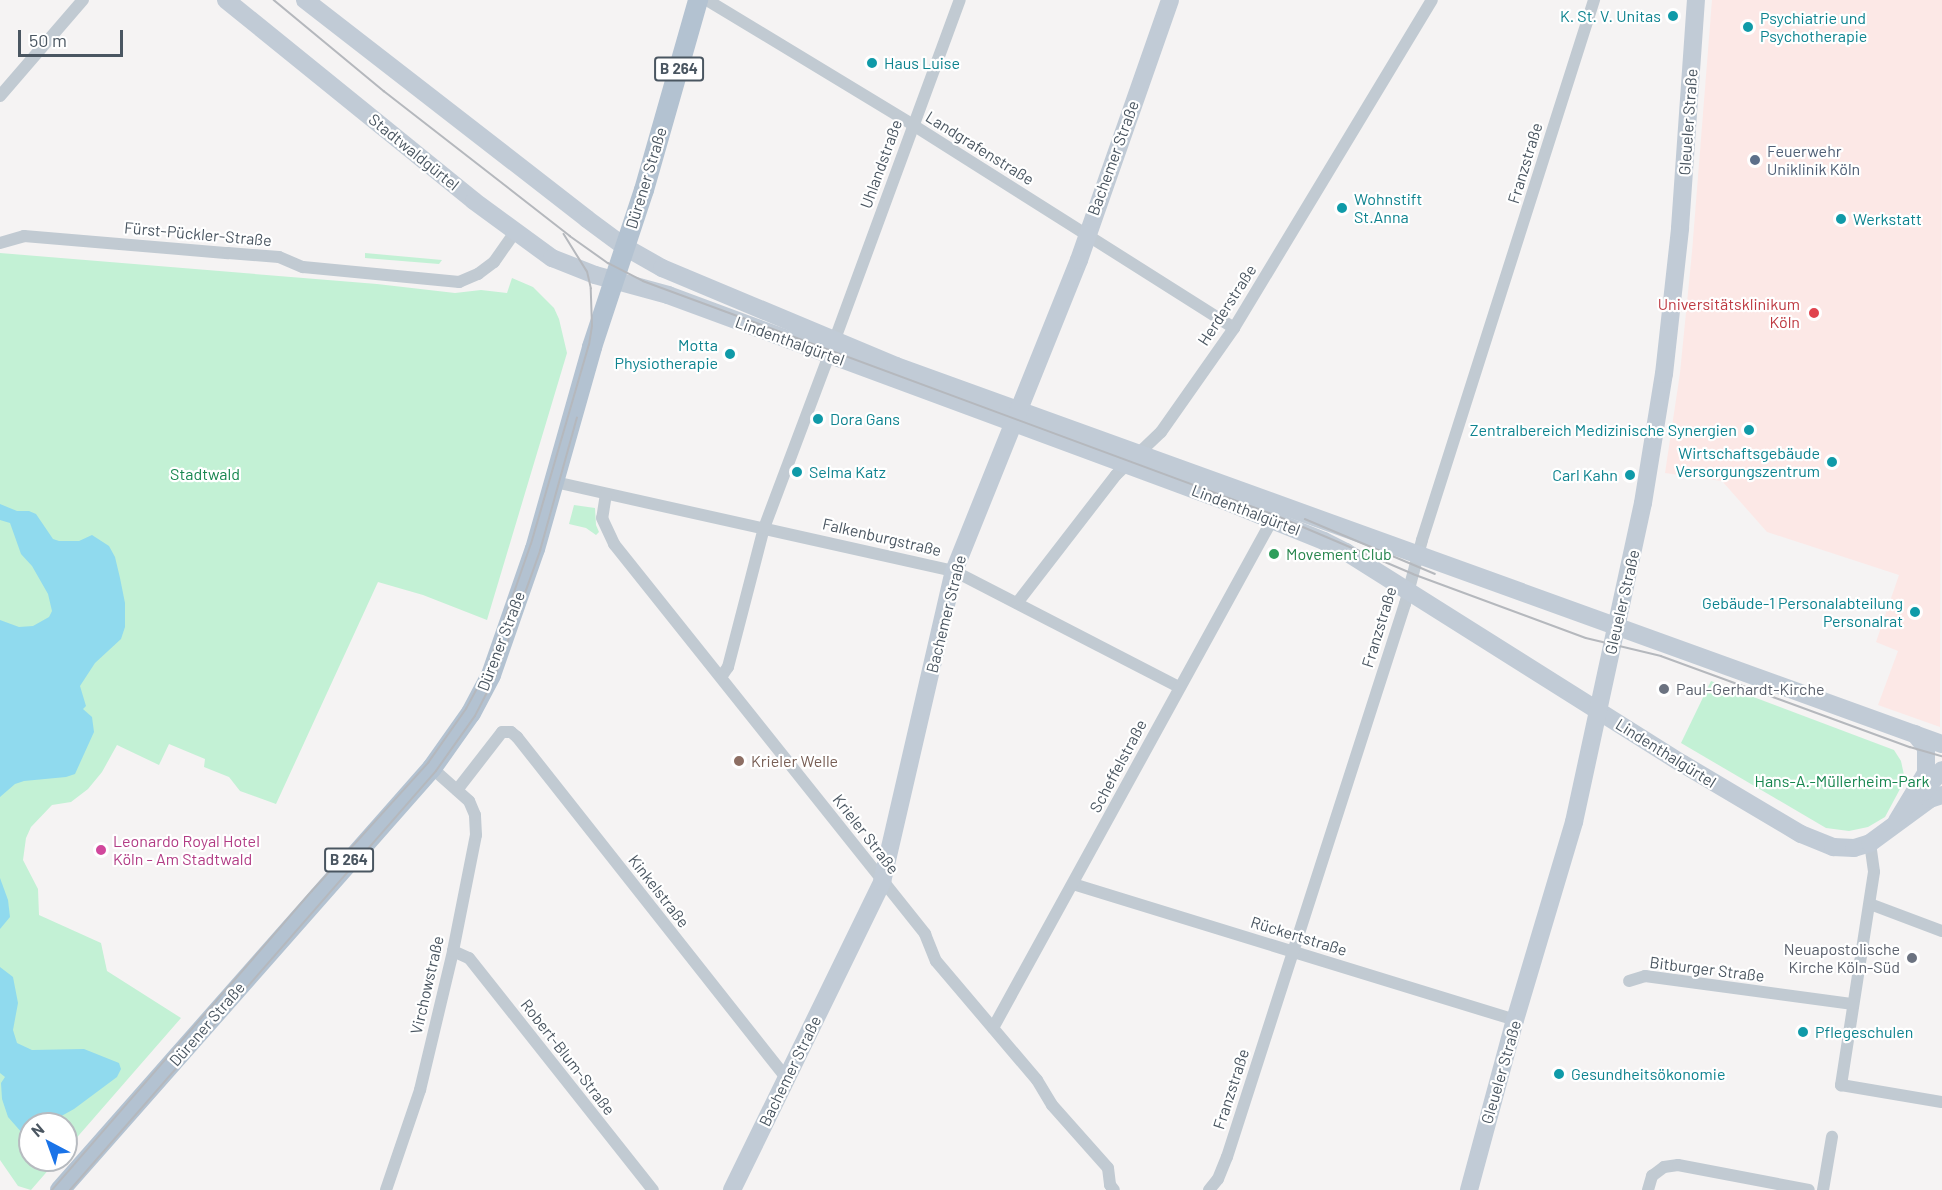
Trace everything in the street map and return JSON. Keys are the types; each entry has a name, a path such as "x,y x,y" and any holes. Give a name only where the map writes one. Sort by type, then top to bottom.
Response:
{"main road":[{"name":"Stadtwaldgürtel","path":"226,0 515,232 552,258 595,275 615,280"},
{"path":"305,0 625,247"},
{"name":"Dürener Straße","path":"60,1190 432,768 471,713 491,675 555,482 592,347 674,91 698,0"},
{"name":"Bachemer Straße","path":"732,1190 882,882 954,571 1014,417 1079,261 1086,235 1170,0"},
{"name":"Gleueler Straße","path":"1469,1190 1515,1020 1574,822 1643,503 1664,374 1680,228 1696,0"},
{"name":"Lindenthalgürtel","path":"625,247 662,268 832,347"},
{"name":"Lindenthalgürtel","path":"615,280 896,366 1014,417 1132,460 1419,555 1942,744"},
{"name":"Lindenthalgürtel","path":"1132,460 1346,552 1801,834 1833,847 1854,848 1870,843 1930,799 1942,795"},
{"name":"Lindenthalgürtel","path":"1893,828 1926,773 1926,748 1915,734"},
{"name":"Lindenthalgürtel","path":"1893,828 1942,770"}],"street":[{"path":"0,96 83,0"},
{"name":"Landgrafenstraße","path":"707,0 913,125 1234,328"},
{"name":"Uhlandstraße","path":"721,676 728,667 764,528 960,0"},
{"name":"Herderstraße","path":"1017,603 1132,460 1161,432 1234,328 1432,0"},
{"name":"Franzstraße","path":"1209,1190 1218,1179 1227,1157 1594,0"},
{"name":"Fürst-Pückler-Straße","path":"0,243 24,236 279,257 303,267 459,282 478,274 494,262 515,232"},
{"name":"Falkenburgstraße","path":"555,482 954,571 1179,687"},
{"name":"Krieler Straße","path":"606,494 602,518 614,544 721,676 882,882 926,934 936,961 1037,1080 1052,1105 1108,1167 1110,1185 1114,1190"},
{"name":"Scheffelstraße","path":"993,1028 1272,520"},
{"name":"Kinkelstraße","path":"457,790 502,732 511,732 518,737 786,1078"},
{"name":"Virchowstraße","path":"386,1190 420,1090 453,951 476,835 475,815 469,801 432,768"},
{"path":"1870,843 1874,860 1870,904 1841,1084 1942,1102"},
{"name":"Rückertstraße","path":"1073,884 1515,1020"},
{"path":"1870,904 1942,931"},
{"name":"Robert-Blum-Straße","path":"453,951 469,958 653,1190"},
{"name":"Bitburger Straße","path":"1629,981 1645,976 1853,1004"},
{"path":"1823,1190 1832,1137"},
{"path":"1648,1190 1652,1176 1664,1167 1678,1165 1809,1190"}],"shaded area":[{"name":"Universitätsklinikum Köln","path":"1712,0 1942,0 1940,727 1878,705 1898,651 1876,642 1899,575 1767,532 1722,481 1665,473 1680,373"}],"green space":[{"name":"Stadtwald","path":"0,253 377,284 455,293 481,290 507,293 512,278 533,287 554,308 567,353 487,620 423,595 378,582 276,804 240,791 229,777 204,767 205,759 169,744 159,765 117,745 102,772 88,789 71,802 52,805 31,827 26,838 23,860 38,889 39,915 101,943 107,971 181,1018 78,1136 78,1112 18,1112 18,1172 47,1172 31,1190 18,1186 0,1160"},
{"path":"365,253 442,260 439,264 365,258"},
{"path":"574,505 595,508 596,525 599,532 596,535 586,528 569,524"},
{"name":"Hans-A.-Müllerheim-Park","path":"1711,681 1894,750 1901,761 1904,775 1900,789 1885,817 1868,827 1849,831 1826,828 1681,743"}],"water":[{"path":"0,504 17,511 29,511 36,514 53,539 79,541 92,535 109,546 115,557 125,603 125,627 121,639 95,663 80,686 86,706 83,709 92,717 94,732 75,774 24,781 15,784 0,797 0,620 19,627 33,626 49,617 52,611 48,594 32,566 21,554 10,523 0,520"},
{"path":"0,878 8,900 10,917 0,929"},
{"path":"0,967 13,977 18,1003 13,1030 17,1043 32,1050 84,1049 119,1063 121,1069 117,1077 69,1112 18,1112 18,1128 8,1117 2,1099 1,1083 5,1077 0,1073"}],"tram line":[{"path":"274,0 384,91 570,236 608,263 643,281 1275,515 1413,574 1586,638 1661,656 1910,747 1942,756"},
{"path":"52,1190 312,891 428,763 466,709 487,670 531,544 589,345 592,326 591,289 587,272 564,235"},
{"path":"70,1190 436,771 475,716 495,677 540,551 577,418"},
{"path":"1305,519 1435,574"}],"place":[{"name":"K. St. V. Unitas","path":"1673,16"},
{"name":"Psychiatrie und Psychotherapie","path":"1748,27"},
{"name":"Haus Luise","path":"872,63"},
{"name":"Feuerwehr Uniklinik Köln","path":"1755,160"},
{"name":"Wohnstift St.Anna","path":"1342,208"},
{"name":"Werkstatt","path":"1841,219"},
{"name":"Universitätsklinikum Köln","path":"1814,313"},
{"name":"Motta Physiotherapie","path":"730,354"},
{"name":"Dora Gans","path":"818,419"},
{"name":"Zentralbereich Medizinische Synergien","path":"1749,430"},
{"name":"Wirtschaftsgebäude Versorgungszentrum","path":"1832,462"},
{"name":"Selma Katz","path":"797,472"},
{"name":"Carl Kahn","path":"1630,475"},
{"name":"Movement Club","path":"1274,554"},
{"name":"Gebäude-1 Personalabteilung Personalrat","path":"1915,612"},
{"name":"Paul-Gerhardt-Kirche","path":"1664,689"},
{"name":"Krieler Welle","path":"739,761"},
{"name":"Leonardo Royal Hotel Köln - Am Stadtwald","path":"101,850"},
{"name":"Neuapostolische Kirche Köln-Süd","path":"1912,958"},
{"name":"Pflegeschulen","path":"1803,1032"},
{"name":"Gesundheitsökonomie","path":"1559,1074"}]}
